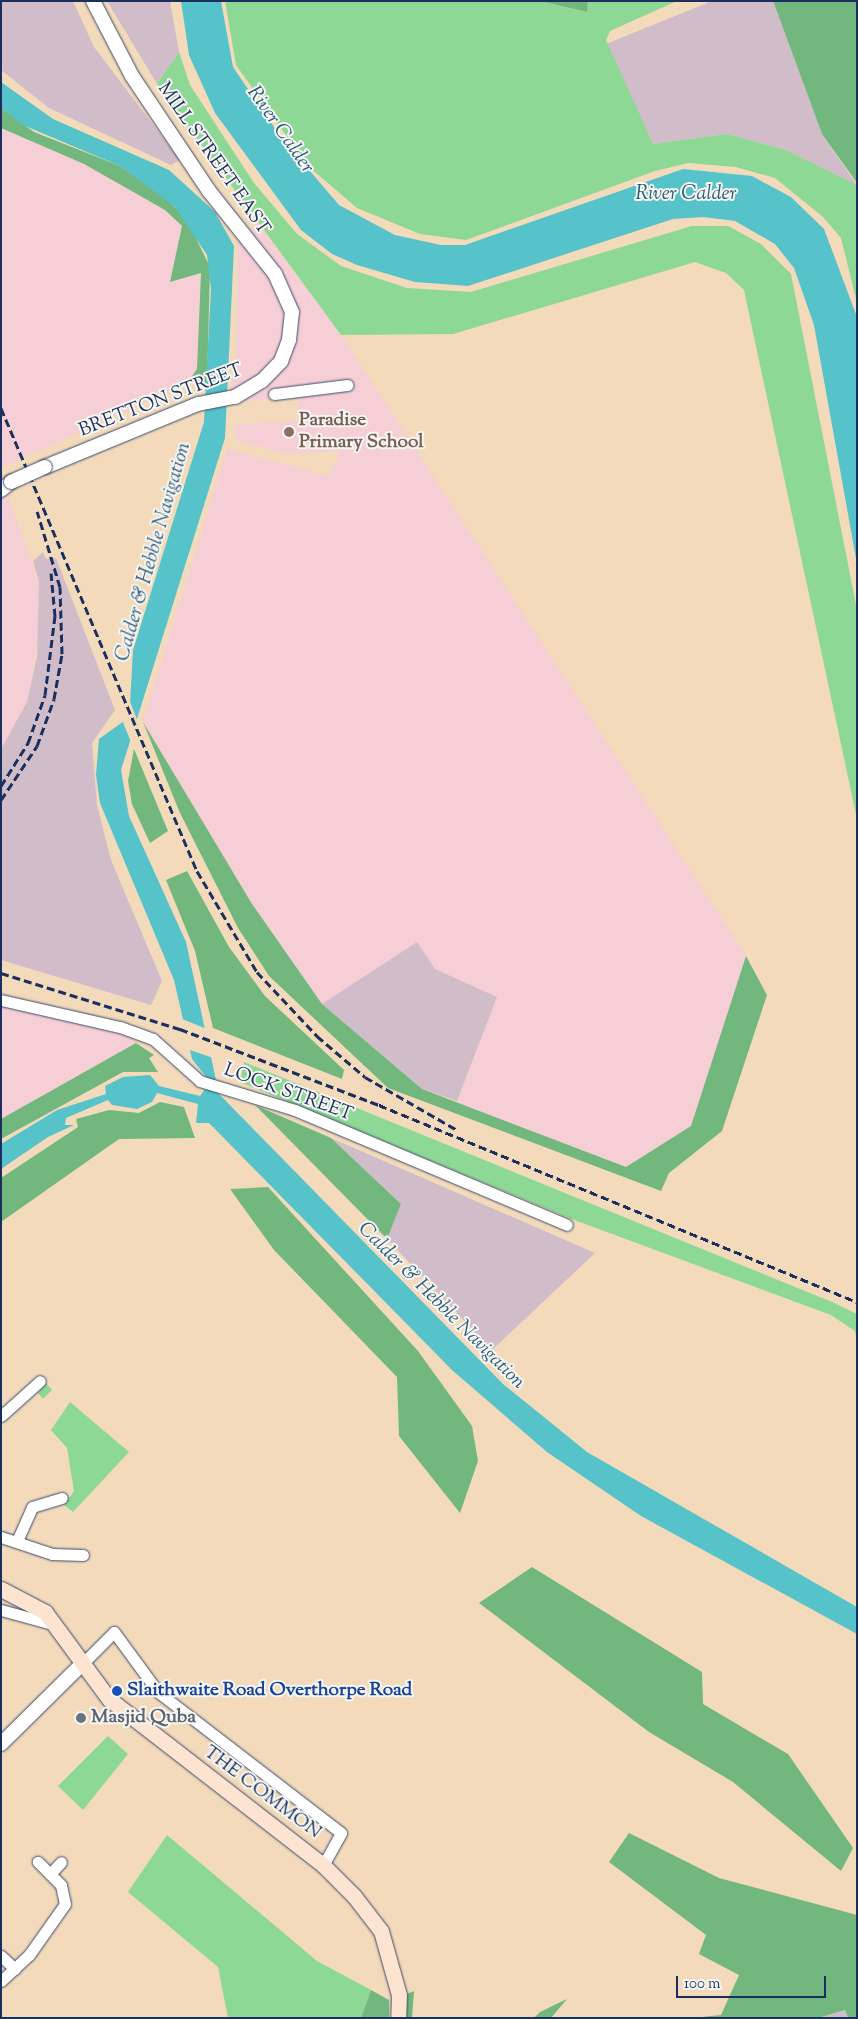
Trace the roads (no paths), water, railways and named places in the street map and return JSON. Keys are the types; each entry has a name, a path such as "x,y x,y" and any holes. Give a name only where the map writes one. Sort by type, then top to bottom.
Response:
{"main road":[{"name":"THE COMMON","path":"1,1589 45,1612 56,1625 80,1666 142,1726 323,1865 381,1931 399,1995 398,2018"}],"street":[{"name":"MILL STREET EAST","path":"93,1 132,76 209,191 275,274 292,312 289,340"},
{"name":"BRETTON STREET","path":"6,486 198,404 235,397 262,381 281,361 289,340"},
{"path":"274,394 347,385"},
{"name":"LOCK STREET","path":"1,1000 120,1027 154,1040 200,1082 227,1086 567,1225"},
{"path":"1,1416 40,1381"},
{"path":"17,1541 32,1507 62,1498"},
{"path":"1,1537 52,1554 83,1555"},
{"path":"1,1610 56,1625"},
{"path":"1,1744 114,1632 158,1692 341,1833 323,1865"},
{"path":"1,1981 15,1969 62,1913 65,1893 38,1862"},
{"path":"50,1874 61,1862"},
{"path":"1,1956 15,1969"}],"water":[{"name":"River Calder","path":"181,1 221,1 233,67 280,136 339,205 395,235 441,245 465,245 683,169 752,176 791,197 824,229 857,317 857,564 814,325 794,268 775,244 735,221 703,217 673,219 468,286 415,282 357,265 332,254 301,230 215,113 189,55"},
{"path":"1,82 53,119 169,170 215,212 234,246 225,438 121,770 129,816 186,942 219,1094 503,1384 587,1452 857,1607 857,1634 641,1516 547,1452 453,1371 209,1123 196,1123 198,1104 157,1093 152,1102 137,1109 112,1105 108,1100 66,1118 65,1125 74,1125 48,1137 1,1169 1,1144 57,1110 106,1094 105,1086 123,1077 150,1075 159,1086 200,1096 205,1089 207,1078 192,1059 174,980 100,803 96,775 99,739 124,721 130,704 133,650 204,422 211,289 207,255 175,207 120,166 23,125 1,108"}],"railway":[{"path":"1,408 197,871 257,972 317,1036 365,1077 457,1130"},
{"path":"1,800 37,746 54,699 62,654 60,587 37,511"},
{"path":"1,786 28,743 45,695 55,616 51,573"},
{"path":"1,973 180,1029 379,1105 857,1302"}],"place":[{"name":"Paradise Primary School","path":"289,432"},
{"name":"Slaithwaite Road Overthorpe Road","path":"117,1691"},
{"name":"Masjid Quba","path":"81,1718"}],"water label":[{"name":"Calder & Hebble Navigation","path":"154,552"},
{"name":"Calder & Hebble Navigation","path":"441,1306"}]}
